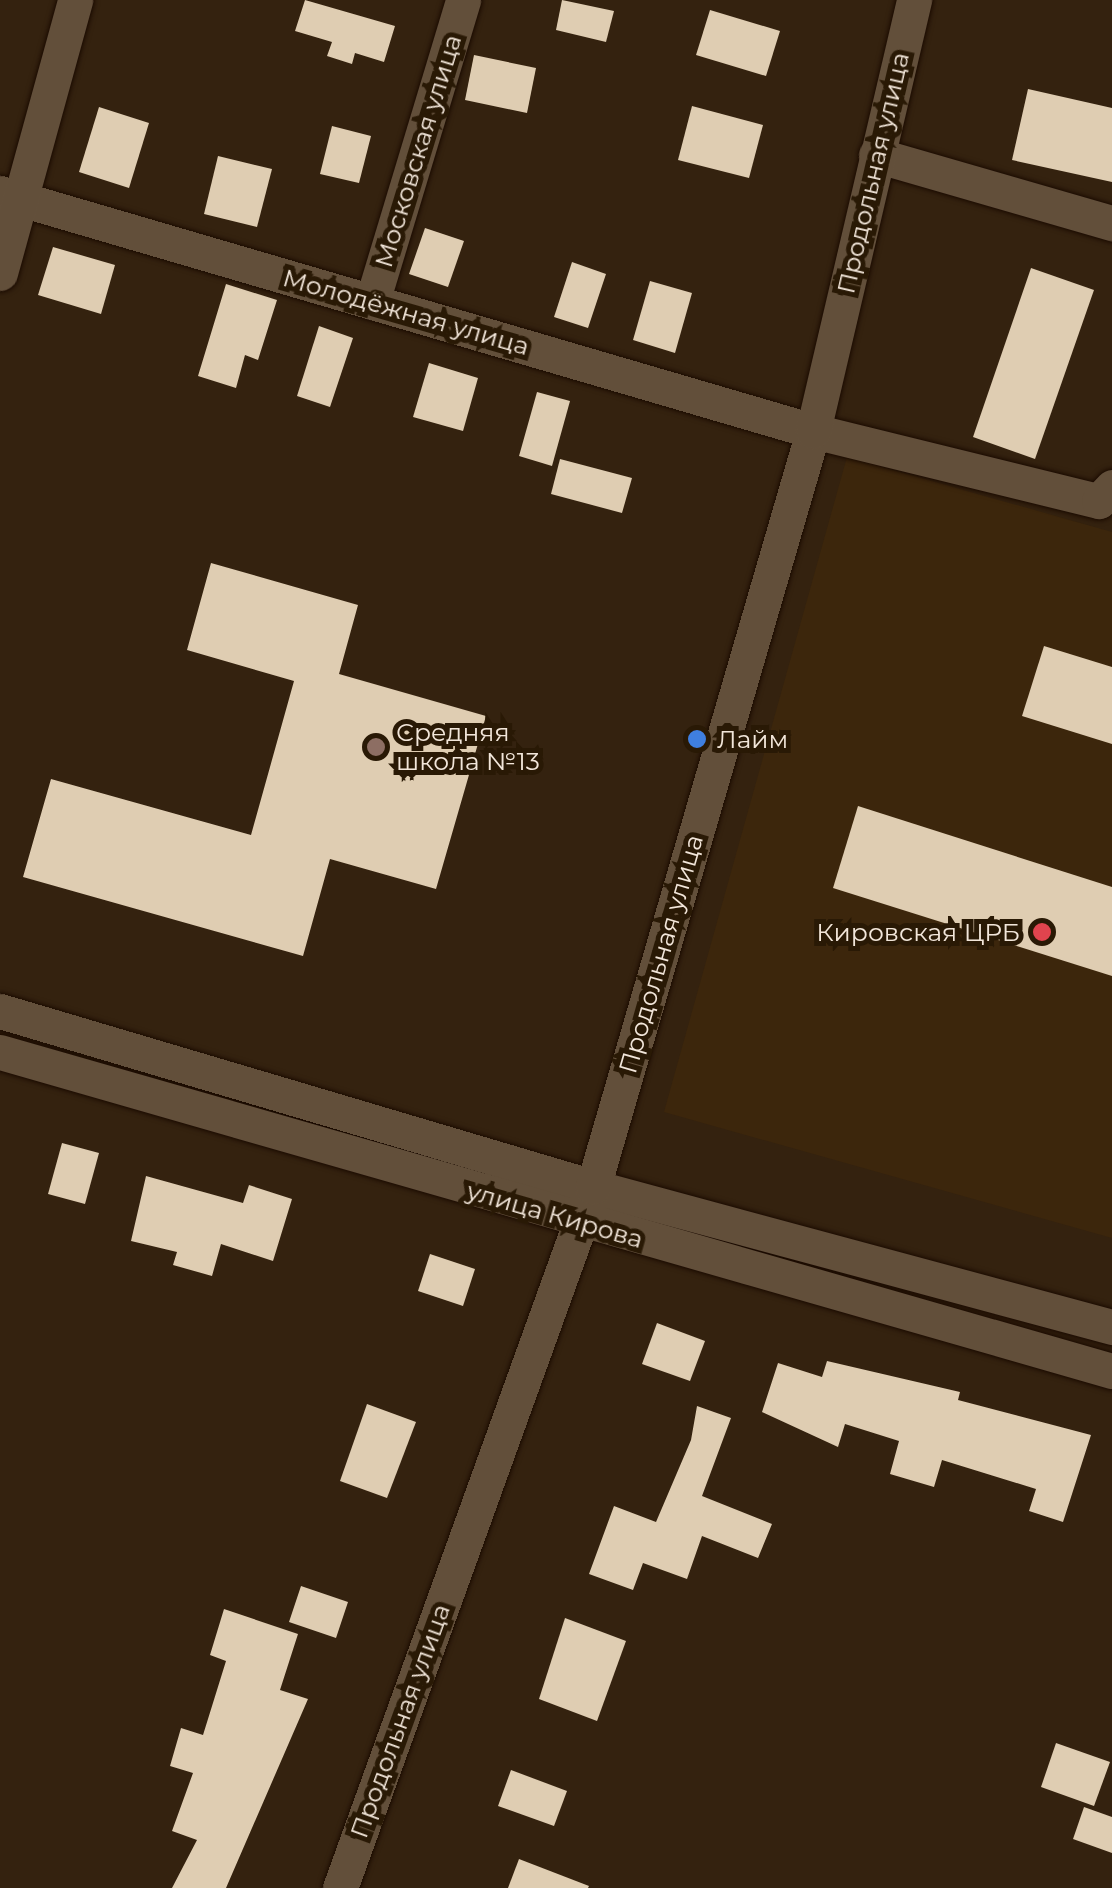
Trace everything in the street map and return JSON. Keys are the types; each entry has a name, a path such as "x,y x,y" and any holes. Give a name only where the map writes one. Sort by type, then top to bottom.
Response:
{"street":[{"path":"0,273 8,196 74,0"},
{"name":"Московская улица","path":"372,302 463,0"},
{"name":"Продольная улица","path":"340,1888 593,1187 813,431 914,0"},
{"path":"876,155 1112,223"},
{"name":"Молодёжная улица","path":"8,196 813,431 1099,501 1112,487"},
{"name":"улица Кирова","path":"0,1011 593,1187 1112,1327"},
{"name":"улица Кирова","path":"0,1052 578,1222 1112,1371"}],"shaded area":[{"path":"847,457 1112,532 1112,1238 664,1112"}],"building":[{"path":"305,0 395,26 384,62 355,53 352,64 327,56 332,42 295,31"},
{"path":"562,0 614,11 606,42 556,30"},
{"path":"710,10 780,31 766,76 696,55"},
{"path":"474,55 536,68 527,113 465,100"},
{"path":"1028,89 1112,108 1112,182 1012,160"},
{"path":"692,106 763,125 749,178 678,160"},
{"path":"99,107 149,123 129,188 79,172"},
{"path":"332,126 371,136 359,183 320,174"},
{"path":"218,156 272,169 257,227 204,214"},
{"path":"425,228 464,241 448,287 409,274"},
{"path":"53,247 115,265 101,314 38,295"},
{"path":"572,262 606,274 588,328 554,317"},
{"path":"1031,268 1094,290 1035,459 973,437"},
{"path":"650,281 692,293 675,353 633,340"},
{"path":"226,284 277,300 258,360 245,355 236,388 198,376"},
{"path":"319,326 353,338 330,407 297,396"},
{"path":"429,363 478,378 463,431 413,417"},
{"path":"537,392 570,401 552,466 519,456"},
{"path":"560,459 632,478 622,513 551,494"},
{"name":"Средняя школа №13","path":"211,563 358,605 339,674 486,716 436,889 330,859 303,956 23,877 51,779 251,835 294,681 187,650"},
{"path":"1044,646 1112,667 1112,744 1022,716"},
{"name":"Кировская ЦРБ","path":"858,806 1112,887 1112,976 833,888"},
{"path":"62,1143 99,1153 85,1204 48,1194"},
{"path":"146,1176 243,1203 249,1185 292,1199 273,1261 221,1244 212,1276 173,1265 177,1252 131,1241"},
{"path":"430,1254 475,1269 463,1306 418,1291"},
{"path":"657,1323 705,1341 690,1381 642,1364"},
{"path":"827,1361 960,1392 958,1400 1091,1435 1063,1522 1029,1511 1036,1489 942,1460 934,1487 890,1474 899,1441 845,1424 838,1447 762,1412 778,1363 822,1377"},
{"path":"367,1404 416,1422 387,1498 340,1481"},
{"path":"697,1406 731,1418 702,1496 772,1524 758,1558 702,1536 687,1579 643,1563 633,1590 589,1574 614,1506 656,1522 691,1440"},
{"path":"301,1586 348,1602 336,1638 289,1622"},
{"path":"224,1609 298,1634 280,1690 308,1699 226,1888 172,1888 197,1840 172,1831 193,1773 170,1766 181,1728 203,1735 226,1661 210,1655"},
{"path":"565,1618 626,1641 597,1721 539,1699"},
{"path":"1056,1743 1110,1762 1094,1806 1041,1787"},
{"path":"511,1770 567,1791 554,1826 498,1806"},
{"path":"1084,1807 1112,1817 1112,1853 1073,1839"},
{"path":"519,1859 589,1886 508,1888"}],"place":[{"name":"Лайм","path":"697,739"},
{"name":"Средняя школа №13","path":"376,747"},
{"name":"Кировская ЦРБ","path":"1042,932"}]}
